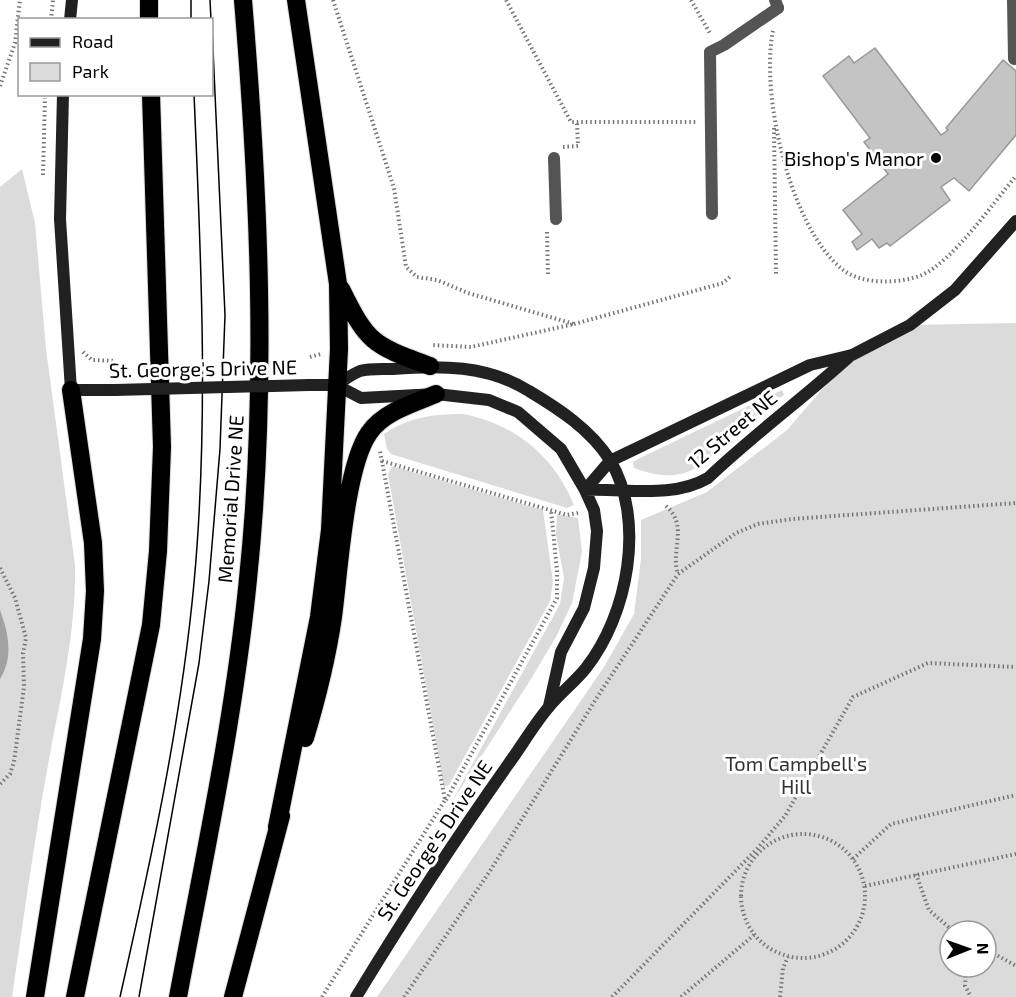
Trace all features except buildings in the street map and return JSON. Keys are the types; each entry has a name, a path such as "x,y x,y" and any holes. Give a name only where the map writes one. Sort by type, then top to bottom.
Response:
{"highway":[{"path":"149,0 149,18"},
{"name":"Memorial Drive NE","path":"178,997 226,748 248,579 260,420 261,295 255,153 243,0"},
{"path":"277,827 320,617 330,530 336,385 338,284 296,0"},
{"path":"75,997 151,625 158,551 162,447 151,96"},
{"path":"338,284 359,326 369,338 392,352 430,366"},
{"path":"34,997 92,639 95,591 93,543 71,390"},
{"path":"233,997 277,827 317,698 356,460 369,432 378,424 393,412 436,394"}],"street":[{"path":"70,18 72,0"},
{"path":"63,96 60,219 71,390"},
{"name":"12 Street NE","path":"610,461 810,365 852,355 910,325 955,290 1016,221"},
{"name":"12 Street NE","path":"585,490 676,490 695,486 708,478 779,413 818,385 852,355"},
{"name":"St. George's Drive NE","path":"336,385 360,371 455,366 491,374 525,388 569,416 591,436 610,461 622,489 628,538 628,574 620,606 587,667 548,707 409,912 356,997"},
{"name":"St. George's Drive NE","path":"71,390 336,385 361,398 436,394 489,400 518,412 561,449 594,510 597,531 594,568 584,608 561,651 548,707"},
{"path":"585,490 610,461"}],"lane":[{"path":"1013,0 1014,60"},
{"path":"712,214 710,52 724,45 777,4"},
{"path":"555,158 556,219"}],"path":[{"path":"0,86 15,43 20,0"},
{"path":"51,18 53,0"},
{"path":"333,0 394,188 406,267 417,277 437,280 468,293 574,324"},
{"path":"506,0 571,122 699,122 699,111"},
{"path":"691,0 711,34"},
{"path":"776,274 773,146 775,121 771,44 777,4"},
{"path":"775,121 785,165 811,230 844,271 867,279 908,279 938,264 1016,176"},
{"path":"430,345 471,347 574,324 723,283 732,275"},
{"path":"81,351 92,360 116,361"},
{"path":"379,444 445,800"},
{"path":"382,461 567,515 578,513"},
{"path":"656,502 667,506 678,525 675,565 678,574"},
{"path":"404,997 490,871 596,699 678,574 736,533 758,524 880,512 1016,503"},
{"path":"322,997 445,800 557,598 557,571 551,510"},
{"path":"0,568 15,598 26,638 23,653 24,687 14,762 9,774 0,784"},
{"path":"612,997 757,849 785,816 853,697 928,663 1016,667"},
{"path":"853,859 891,824 1016,795"},
{"path":"802,834 822,837 839,846 853,859 865,886 865,907 858,926 845,942 828,954 808,959 788,957 769,949 754,934 745,917 741,898 744,879 752,861 766,847 783,837 802,834"},
{"path":"865,886 1016,854"},
{"path":"916,874 929,910 939,919"},
{"path":"681,997 754,934"},
{"path":"998,956 1016,966"},
{"path":"780,997 783,968 788,957"},
{"path":"965,979 965,986 971,997"}],"green space":[{"path":"22,169 35,223 46,349 75,565 75,589 67,660 39,815 12,997 0,997 0,187"},
{"name":"Tom Campbell's Hill","path":"1016,323 1016,997 377,997 604,667 634,614 641,559 641,520 707,492 787,430 852,355 910,325"},
{"path":"782,390 784,395 694,469 682,474 668,475 653,474 634,468 633,462 640,458"},
{"path":"463,414 499,426 516,434 530,445 556,472 574,505 567,508 391,454 387,449 384,434 393,428 412,420 431,416"},
{"path":"392,466 543,510 553,582 550,601 449,785 444,787 388,474"},
{"path":"557,514 578,518 582,552 572,603 557,635 531,679 450,805 560,604 564,578 556,534"}],"shaded area":[{"path":"0,610 7,636 8,653 0,679"}],"tram line":[{"path":"191,0 191,18"},
{"path":"210,0 211,18"},
{"path":"139,997 199,663 209,581 220,449 225,315 213,49"},
{"path":"120,997 154,843 173,739 194,583 199,522 202,400 201,278 194,96"}],"place":[{"name":"Bishop's Manor","path":"936,158"}]}
